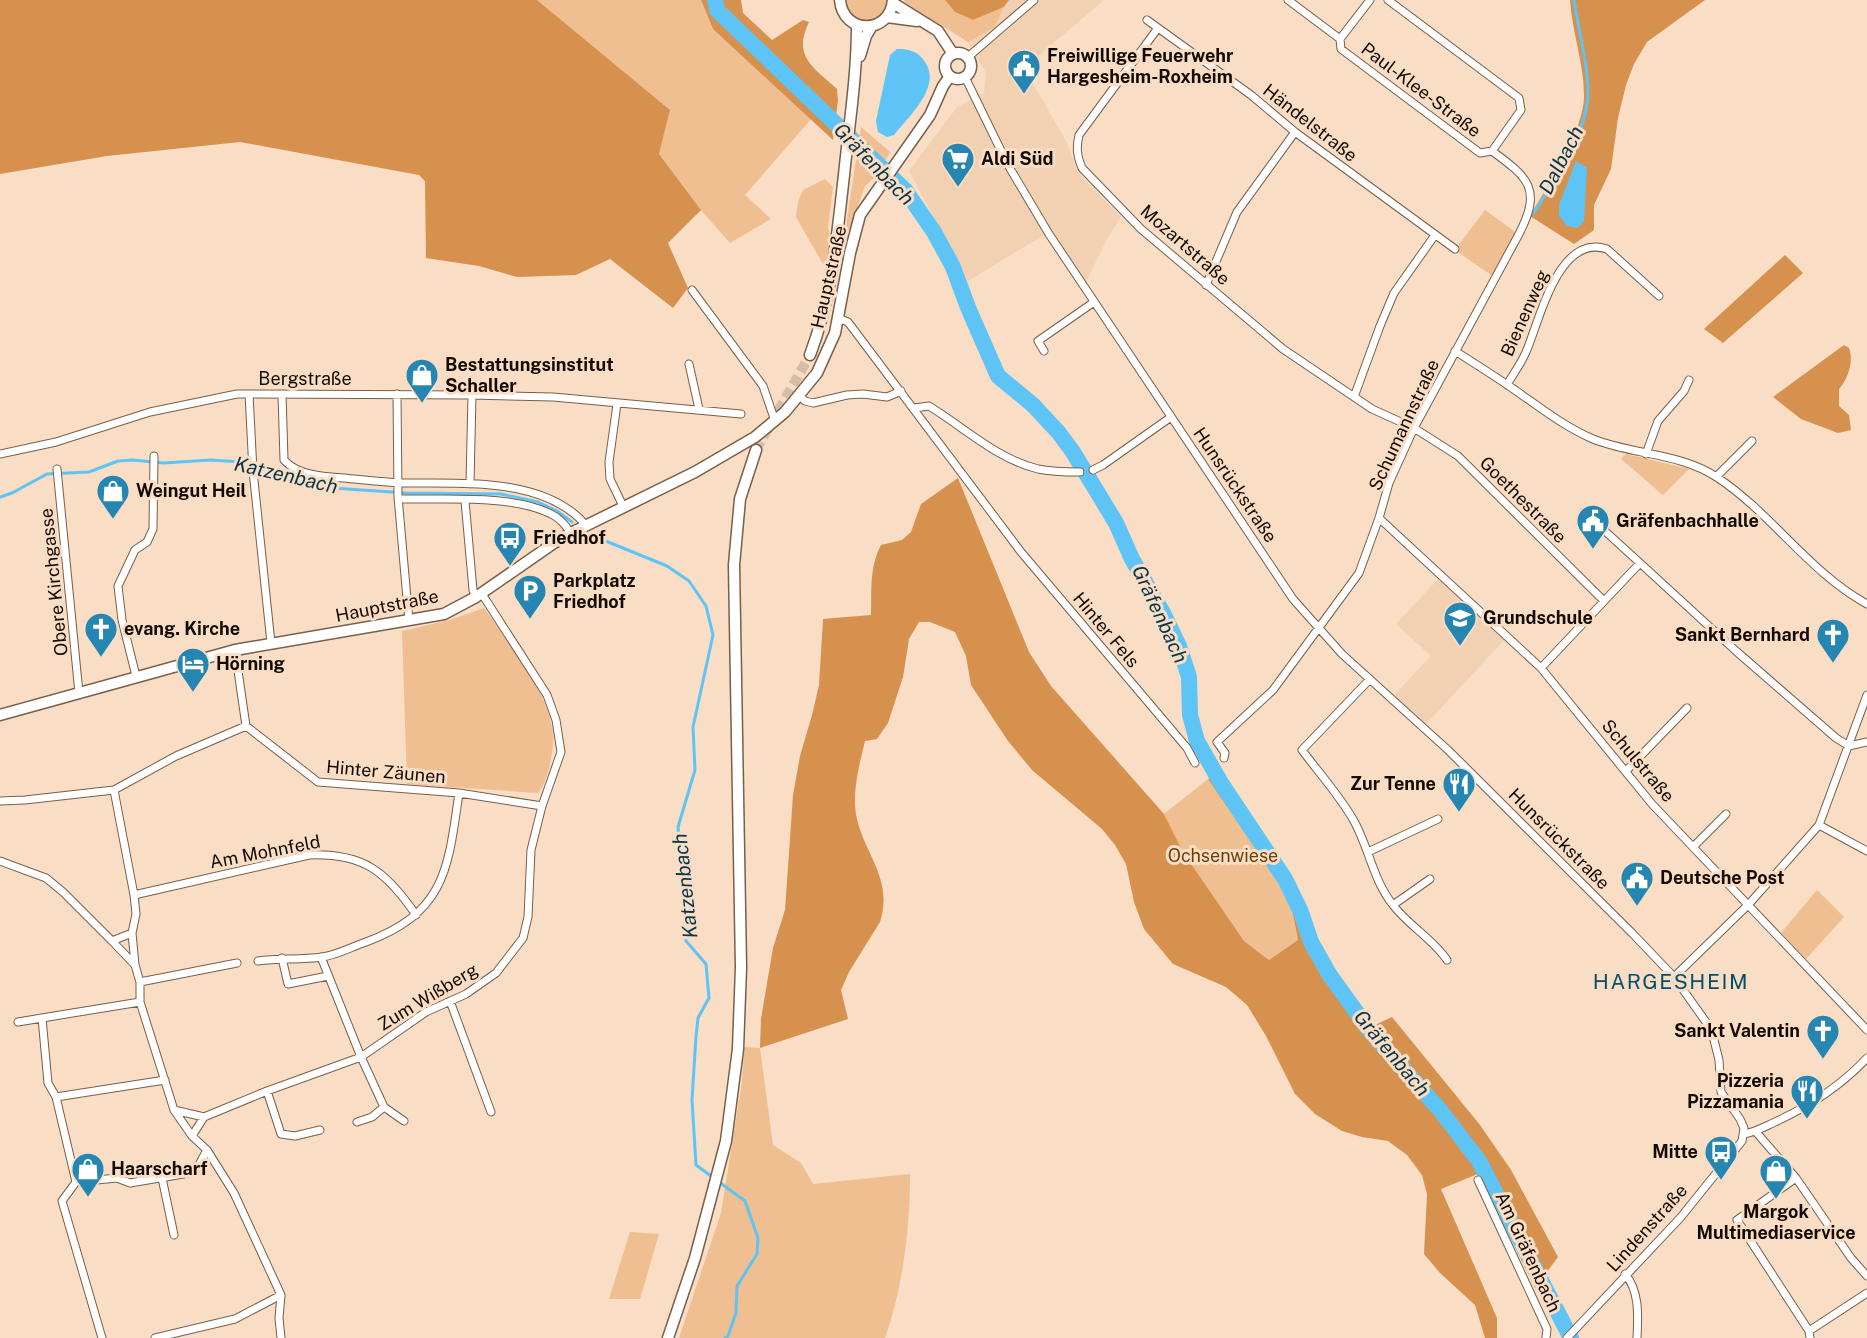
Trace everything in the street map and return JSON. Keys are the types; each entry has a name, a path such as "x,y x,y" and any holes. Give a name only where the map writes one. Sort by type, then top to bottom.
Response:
{"main road":[{"path":"840,0 842,12 846,17 857,25 872,26"},
{"path":"856,74 866,36 872,26 886,17 893,2 938,31 954,54"},
{"path":"886,17 912,19 926,23"},
{"path":"810,355 828,296 856,74 857,25"},
{"path":"960,53 968,57 971,69 965,77 958,79 950,76 945,65 948,57 960,53"},
{"name":"Hauptstraße","path":"0,715 235,650 444,614 479,595 571,533 733,451 775,421 817,373 835,333 850,253 860,215 930,115 950,76"},
{"path":"668,1338 712,1201 733,1095 740,1015 741,944 734,624 735,531 740,499 756,450"}],"street":[{"path":"968,57 1034,0"},
{"name":"Paul-Klee-Straße","path":"1288,0 1340,39 1341,49 1480,153 1492,151 1518,170 1527,180 1530,203 1528,216 1519,234"},
{"path":"1340,39 1370,0"},
{"path":"1388,0 1519,98 1521,110 1492,151"},
{"name":"Händelstraße","path":"1147,20 1251,95 1295,132 1455,249"},
{"name":"Mozartstraße","path":"1158,28 1078,135 1077,156 1082,168 1141,229 1283,349 1354,398 1414,428"},
{"name":"Hunsrückstraße","path":"965,77 1008,165 1030,203 1085,289 1293,598 1342,654 1455,757 1674,977 1706,1022 1713,1036 1719,1060 1721,1092 1740,1119 1744,1134"},
{"path":"1206,285 1238,212 1295,132"},
{"name":"Schumannstraße","path":"1318,628 1359,573 1389,483 1414,428 1519,234"},
{"path":"1354,398 1394,292 1434,235"},
{"name":"Bienenweg","path":"1507,385 1525,355 1558,274 1575,252 1597,245 1607,249 1659,296"},
{"path":"692,290 763,386 775,421"},
{"path":"1044,351 1038,341 1094,302"},
{"path":"838,318 848,322 914,408 929,406 1006,457 1040,470 1080,472"},
{"path":"1455,351 1562,423 1583,434 1622,448 1686,464 1717,476 1741,495 1836,584 1867,604"},
{"path":"689,364 699,409"},
{"path":"1646,454 1658,421 1684,392 1689,380"},
{"path":"799,396 813,403 847,395 887,397 901,391"},
{"name":"Bergstraße","path":"0,454 56,442 150,412 237,394 397,394 553,398 741,414"},
{"path":"249,394 253,467 271,643"},
{"path":"282,394 284,460 291,468 326,477 398,483 491,484 536,493 577,514 586,525"},
{"path":"397,394 398,498 410,621"},
{"path":"471,484 472,395"},
{"path":"617,404 609,462 610,479 623,506"},
{"name":"Hinter Fels","path":"914,408 953,464 1028,561 1187,748 1195,763"},
{"name":"Hunsrückstraße","path":"1093,470 1171,417"},
{"name":"Goethestraße","path":"1414,428 1458,456 1604,601"},
{"path":"1717,476 1752,441"},
{"path":"136,676 122,620 118,586 135,550 147,543 153,529 154,460"},
{"name":"Obere Kirchgasse","path":"58,473 80,693"},
{"path":"398,498 493,500 530,507 562,521 571,533"},
{"path":"465,501 473,590 479,595"},
{"path":"1584,512 1736,651 1836,738 1849,746 1867,742"},
{"name":"Schulstraße","path":"1379,518 1541,668 1652,804 1867,1030"},
{"path":"1541,668 1640,563"},
{"name":"Zum Wißberg","path":"204,1117 361,1057 426,1012 466,993 496,973 523,938 528,917 531,850 542,806 561,752 556,720 547,695 479,595"},
{"path":"1224,758 1225,753 1216,742 1273,690 1318,628"},
{"path":"0,801 26,801 114,790 176,756 246,726 235,650"},
{"path":"1370,679 1302,750 1353,820 1368,852 1378,883 1393,905 1425,938 1438,946 1447,960"},
{"path":"1674,977 1749,904 1819,825 1867,695"},
{"path":"1626,771 1687,708"},
{"name":"Hinter Zäunen","path":"246,726 318,782 459,794 542,806"},
{"path":"114,790 134,895 136,914 132,933 135,965 140,982 140,1002 174,1110 192,1136 207,1150 234,1193 281,1295 279,1318 281,1338"},
{"path":"258,961 333,955 379,937 416,915 426,906 440,885 448,863 459,794"},
{"path":"1694,846 1726,814"},
{"path":"1368,852 1438,819"},
{"path":"1819,825 1867,851"},
{"name":"Am Mohnfeld","path":"134,895 309,855 330,854 352,858 375,868 406,900 416,915"},
{"path":"0,861 46,878 63,892 135,965"},
{"path":"1393,905 1430,879"},
{"path":"112,941 132,933"},
{"path":"321,957 361,1057 384,1107 404,1121"},
{"path":"282,958 288,984 328,975"},
{"path":"140,982 237,963"},
{"path":"450,1001 491,1112"},
{"path":"18,1022 140,1002"},
{"path":"42,1018 48,1083 56,1096 76,1182 62,1202 102,1338"},
{"path":"1744,1134 1756,1132 1803,1109 1841,1084 1867,1058"},
{"path":"56,1096 165,1080"},
{"path":"267,1091 281,1134 295,1136 320,1130"},
{"path":"357,1122 372,1116 384,1107"},
{"path":"174,1110 204,1117 192,1136"},
{"path":"1756,1132 1796,1178 1851,1258 1867,1276"},
{"name":"Lindenstraße","path":"1567,1338 1681,1217 1738,1148 1744,1134"},
{"path":"76,1182 117,1178 130,1183 195,1172 207,1150"},
{"path":"162,1178 174,1235"},
{"path":"1796,1178 1737,1220 1756,1251 1809,1335 1867,1293"},
{"name":"Am Gräfenbach","path":"1478,1180 1547,1329 1546,1338"},
{"path":"1625,1275 1636,1293 1637,1338"},
{"path":"155,1338 234,1319 281,1295"}],"shaded area":[{"path":"0,0 537,0 670,110 659,154 701,210 668,243 688,288 673,308 610,259 576,275 517,277 479,266 426,258 425,181 419,175 240,142 107,156 0,174"},
{"path":"701,0 741,0 743,13 772,40 803,20 809,22 804,34 804,53 814,68 837,89 838,100 833,140 713,29"},
{"path":"945,0 1009,0 1004,7 973,20 955,12"},
{"path":"1009,0 1104,0 1024,68 1067,143 1078,173 1121,217 1108,237 1085,284 1052,230 968,281 909,171 957,107 984,93 986,73 968,42 994,28"},
{"path":"1570,0 1705,0 1647,42 1634,64 1618,118 1611,169 1594,205 1594,230 1574,244 1530,216 1572,141 1583,109 1583,83"},
{"path":"1785,255 1803,273 1723,343 1704,329"},
{"path":"1844,345 1849,348 1850,364 1845,380 1839,389 1839,406 1849,415 1851,430 1838,433 1801,419 1773,397"},
{"path":"958,478 1029,652 1051,686 1164,814 1183,852 1244,941 1269,960 1298,940 1290,899 1208,779 1219,771 1291,877 1323,950 1375,1025 1392,1017 1480,1125 1511,1170 1558,1257 1535,1288 1480,1173 1441,1189 1497,1318 1497,1338 1485,1338 1475,1305 1440,1273 1424,1254 1427,1194 1422,1175 1407,1155 1388,1141 1342,1131 1315,1114 1295,1094 1266,1036 1247,1005 1226,987 1173,964 1144,929 1134,902 1126,864 1115,845 1102,829 1032,770 1008,741 971,685 966,656 955,632 930,622 919,622 909,639 903,677 888,723 877,739 865,741 859,765 855,806 862,836 883,890 883,905 880,922 849,972 841,990 848,1019 760,1048 761,1019 773,948 785,910 793,795 800,756 819,685 823,619 871,615 873,571 881,545 902,540 911,532 921,504"},
{"name":"Grundschule","path":"1440,577 1506,638 1426,724 1394,695 1431,656 1396,624"}],"green space":[{"path":"537,0 701,0 713,29 812,118 745,195 771,219 730,243 701,210 659,154 670,110"},
{"path":"845,0 887,0 880,16 867,21 853,16"},
{"path":"904,0 945,0 955,12 973,20 1004,7 994,28 968,42"},
{"path":"861,127 890,152 878,174 865,186 846,239 844,239"},
{"path":"825,179 833,187 828,227 830,237 827,271 796,217 798,202 803,190"},
{"path":"1485,210 1518,234 1494,277 1455,250"},
{"path":"1626,454 1689,469 1663,495 1621,459"},
{"path":"484,608 534,681 548,713 553,732 552,750 547,776 538,793 407,784 402,631 450,620"},
{"name":"Ochsenwiese","path":"1208,779 1290,899 1298,940 1269,960 1244,941 1183,852 1164,814"},
{"path":"1817,890 1844,917 1806,959 1781,933"},
{"path":"744,1047 760,1048 773,1145 801,1163 813,1184 910,1174 909,1216 901,1278 885,1338 679,1338 721,1213 742,1082"},
{"path":"630,1232 659,1234 640,1299 609,1299"}],"water":[{"path":"897,49 909,50 919,55 929,72 929,81 927,91 915,110 894,135 887,137 878,132 876,121 890,55"},
{"path":"1576,161 1587,168 1584,221 1578,228 1567,226 1559,216 1559,205"}],"waterway":[{"name":"Gräfenbach","path":"715,0 717,10 905,190 934,232 953,267 998,376 1033,405 1059,433 1116,523 1132,559 1179,646 1189,677 1190,715 1197,741 1221,783 1285,879 1301,912 1311,942 1329,974 1370,1031 1440,1110 1479,1161 1571,1338"},
{"name":"Dalbach","path":"1534,213 1569,155 1583,124 1587,107 1586,68 1574,0"},
{"name":"Katzenbach","path":"0,497 47,474 89,472 118,461 163,463 211,460 241,462 278,475 333,488 406,493 501,494 538,502 557,511 572,522"},
{"name":"Katzenbach","path":"591,535 667,566 689,581 706,606 713,635 693,727 695,770 678,827 680,850 686,862 684,889 686,941 706,964 709,998 698,1018 696,1036 692,1100 696,1165 745,1201 758,1238 757,1254 737,1286 736,1313 728,1336 725,1338"}],"tunnel":[{"path":"756,450 810,355"}],"place":[{"name":"Freiwillige Feuerwehr Hargesheim-Roxheim","path":"1024,95"},
{"name":"Aldi Süd","path":"958,188"},
{"name":"Bestattungsinstitut Schaller","path":"422,404"},
{"name":"Weingut Heil","path":"113,520"},
{"name":"Gräfenbachhalle","path":"1593,550"},
{"name":"Friedhof","path":"510,567"},
{"name":"Parkplatz Friedhof","path":"530,620"},
{"name":"Grundschule","path":"1460,647"},
{"name":"evang. Kirche","path":"101,658"},
{"name":"Sankt Bernhard","path":"1833,664"},
{"name":"Hörning","path":"193,693"},
{"name":"Zur Tenne","path":"1459,813"},
{"name":"Deutsche Post","path":"1637,907"},
{"name":"Sankt Valentin","path":"1823,1060"},
{"name":"Pizzeria Pizzamania","path":"1807,1120"},
{"name":"Mitte","path":"1721,1181"},
{"name":"Haarscharf","path":"88,1198"},
{"name":"Margok Multimediaservice","path":"1776,1200"}],"district":[{"name":"HARGESHEIM","path":"1671,982"}]}
